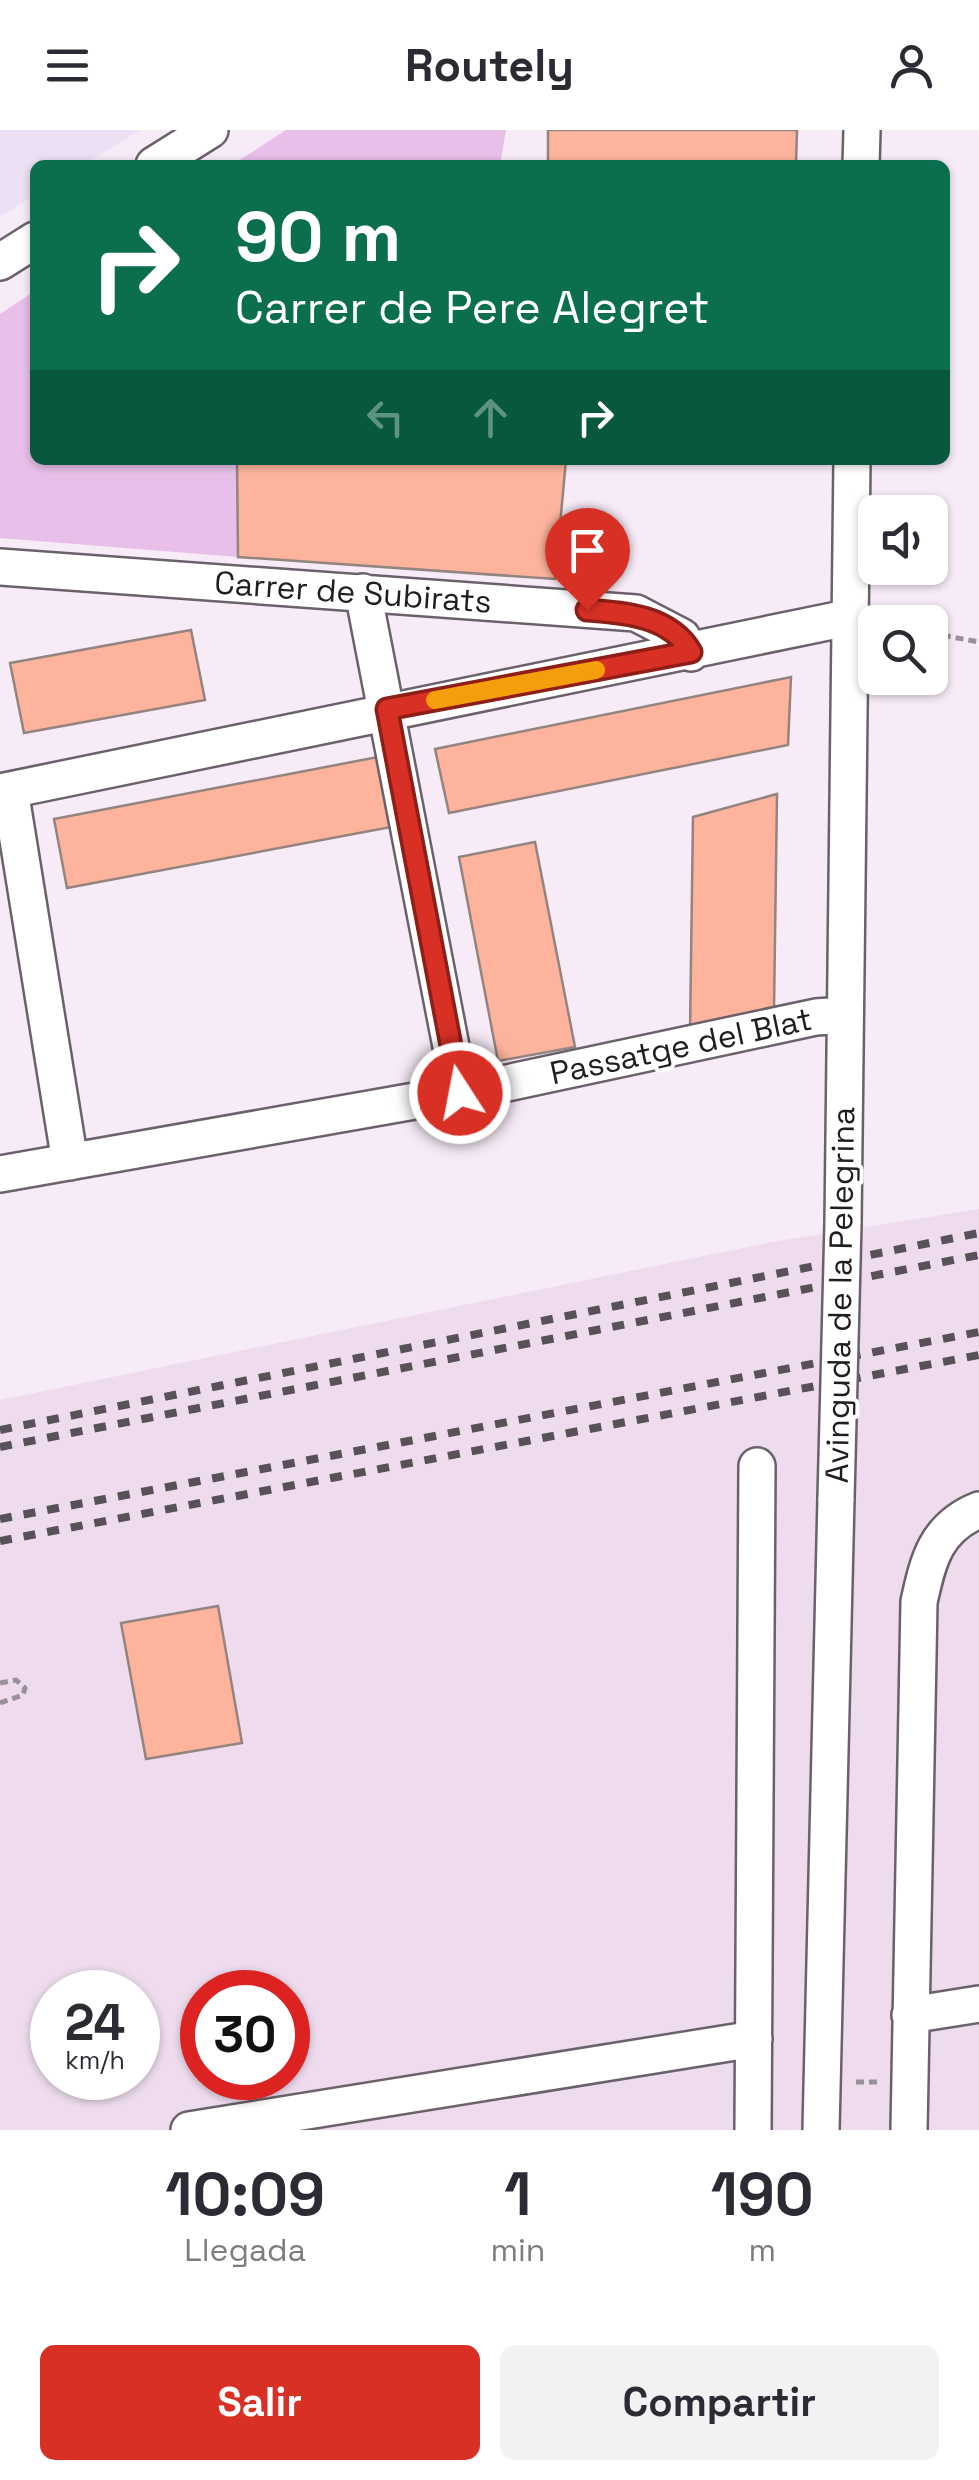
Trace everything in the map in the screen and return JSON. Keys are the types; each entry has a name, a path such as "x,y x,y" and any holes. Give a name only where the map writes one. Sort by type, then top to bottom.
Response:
{"street":[{"path":"162,160 210,130"},
{"path":"861,160 862,130"},
{"path":"0,262 30,243"},
{"name":"Avinguda de la Pelegrina","path":"821,2130 843,1222 852,465"},
{"name":"Carrer de Subirats","path":"0,568 636,613 682,637 691,652"},
{"path":"363,592 460,1093"},
{"path":"70,1162 5,791 387,709 848,618"},
{"name":"Passatge del Blat","path":"0,1174 460,1093 816,1016 844,1015"},
{"path":"753,2130 758,1466"},
{"path":"909,2130 919,1602 930,1552 957,1519 979,1510"},
{"path":"910,2015 979,2004"},
{"path":"189,2130 754,2038"}],"path":[{"path":"948,636 979,642"},
{"path":"0,1683 16,1680 26,1688 23,1695 0,1704"},
{"path":"822,2084 877,2080 877,2096"}],"shaded area":[{"path":"0,130 140,130 92,160 30,160 30,198 0,217"},
{"path":"286,130 506,130 501,160 240,160"},
{"path":"30,294 30,465 237,465 238,557 0,538 0,314"},
{"path":"979,1209 979,2130 0,2130 0,1400 772,1242"}],"building":[{"path":"548,130 797,130 796,160 548,160"},
{"path":"237,465 566,465 555,579 238,557"},
{"path":"191,630 205,700 24,733 10,663"},
{"path":"791,677 788,745 449,813 435,749"},
{"path":"378,757 391,827 67,888 54,819"},
{"path":"777,794 774,1010 690,1032 693,817"},
{"path":"535,842 575,1047 498,1061 459,857"},
{"path":"218,1606 242,1743 146,1759 121,1623"}],"railway":[{"path":"0,1430 979,1233"},
{"path":"0,1447 979,1255"},
{"path":"0,1519 979,1332"},
{"path":"0,1541 979,1355"}],"slow traffic":[{"path":"435,700 596,670"}],"route":[{"path":"460,1093 387,709 691,652 682,637 636,613 587,610"}]}
